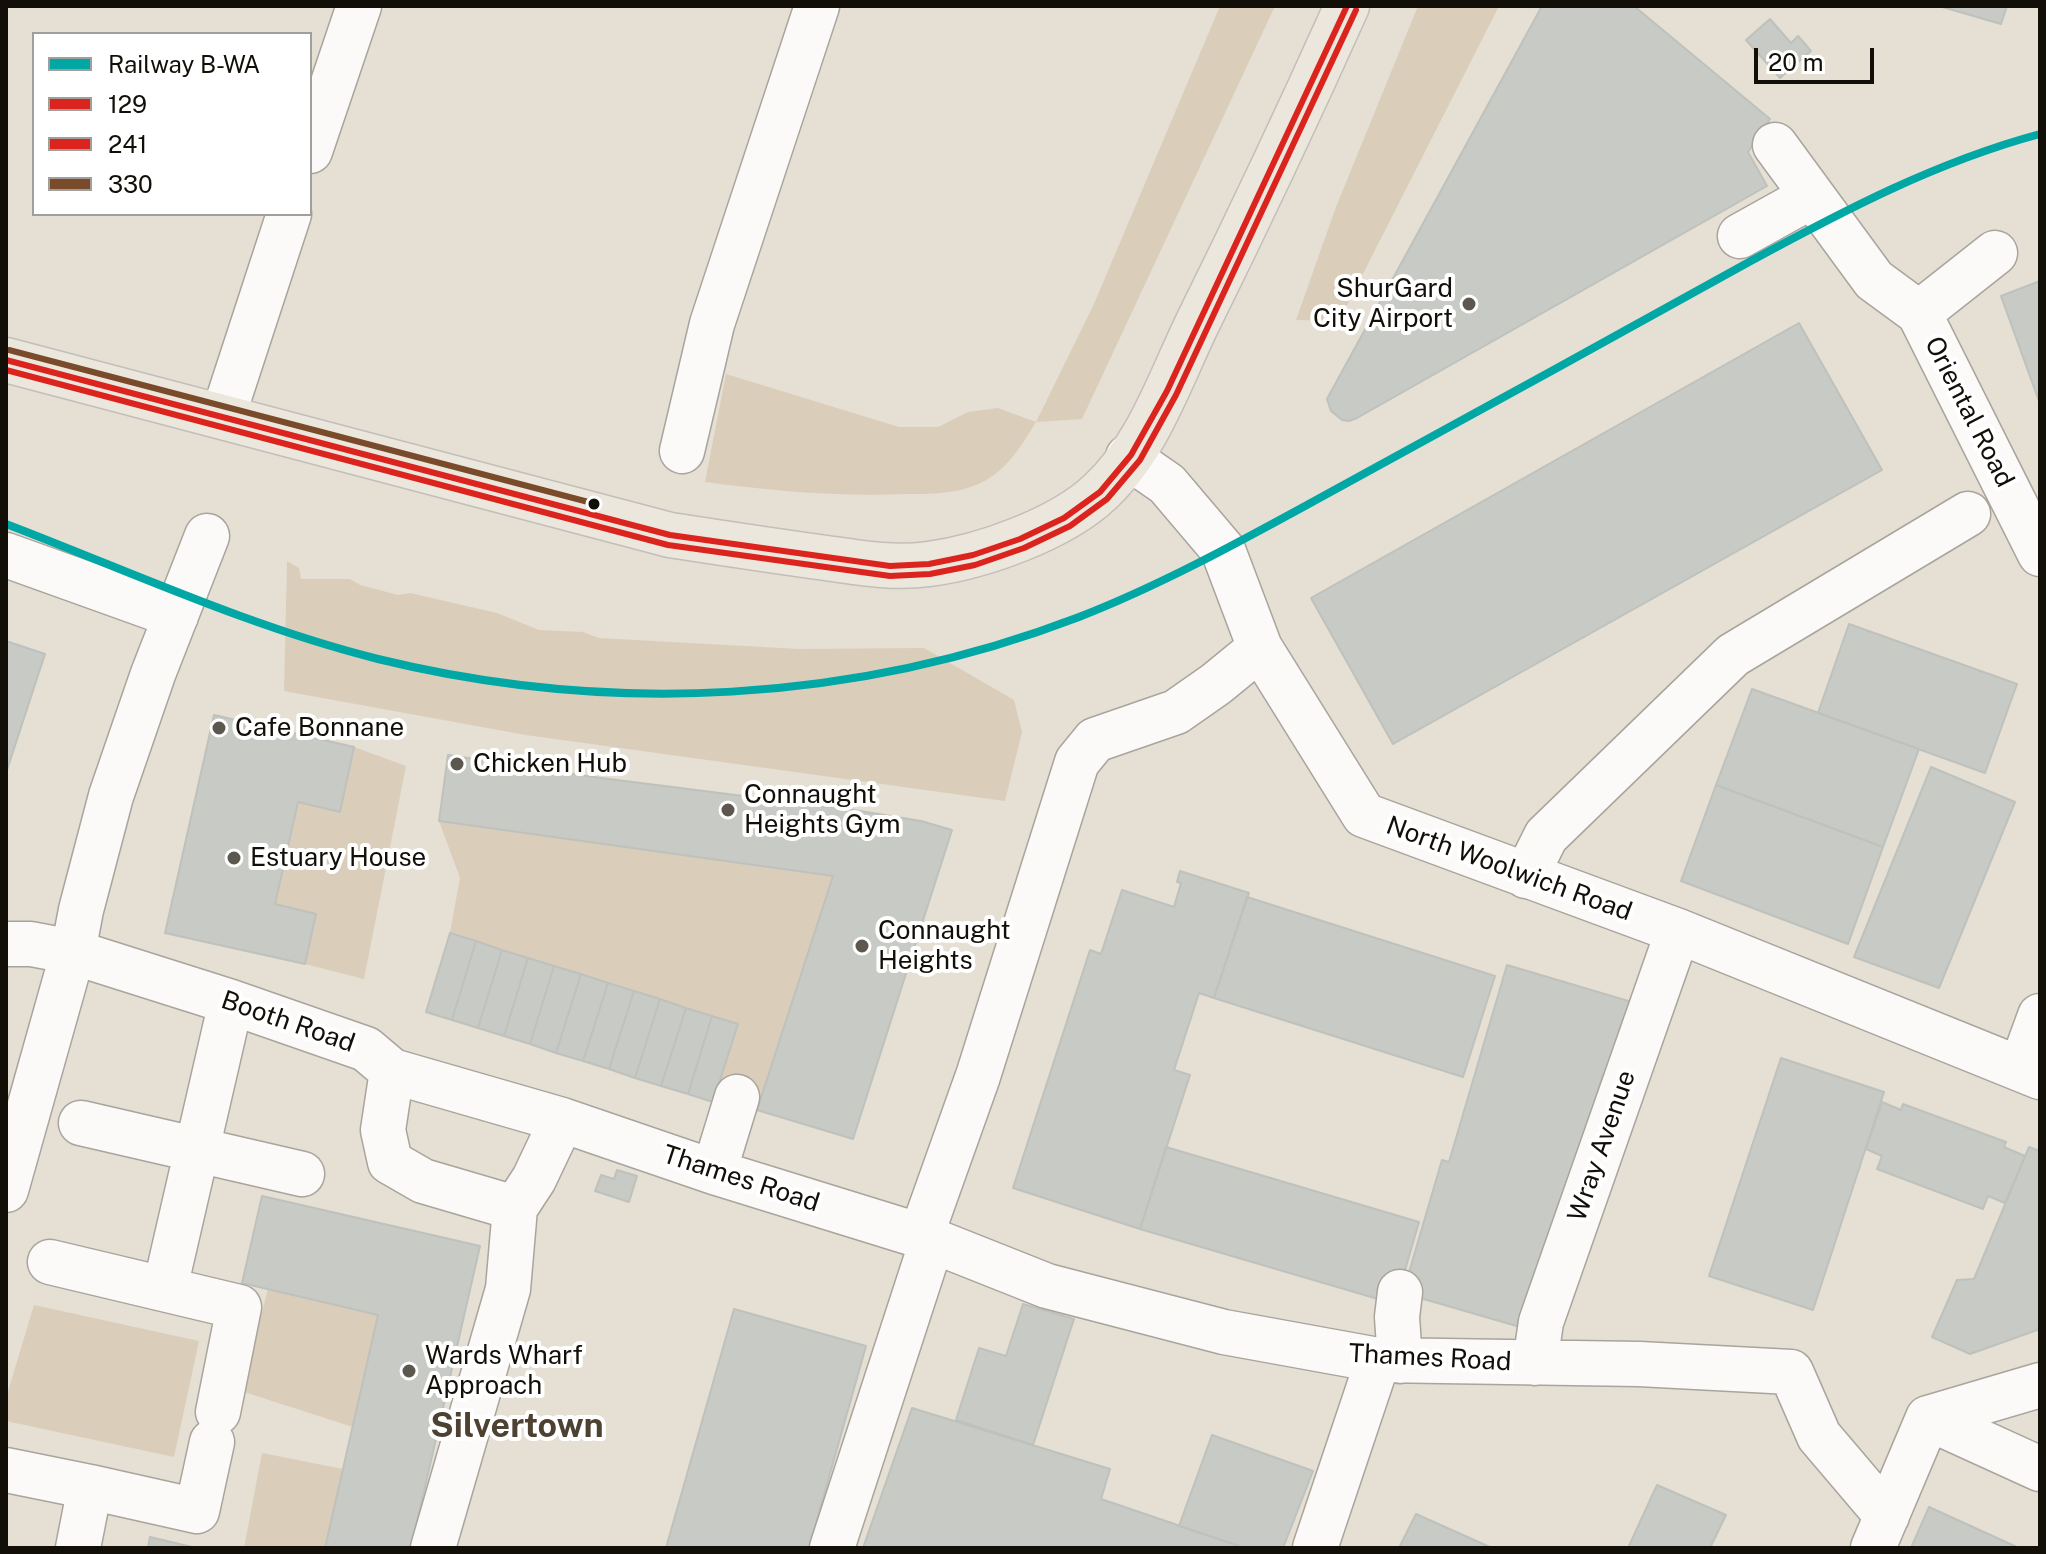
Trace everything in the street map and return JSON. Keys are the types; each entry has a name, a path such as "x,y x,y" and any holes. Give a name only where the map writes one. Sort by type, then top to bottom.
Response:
{"main road":[{"path":"6,360 670,535 776,552 903,566 960,558 1019,540 1062,517 1100,492 1128,457 1152,420 1284,146 1347,6"}],"street":[{"path":"312,145 359,6"},
{"path":"682,451 712,324 817,6"},
{"name":"Oriental Road","path":"1775,145 1874,280 1919,313 2040,554"},
{"path":"1740,236 1812,196"},
{"path":"223,416 288,216"},
{"name":"Oriental Road","path":"1919,313 1995,253"},
{"name":"North Woolwich Road","path":"1128,457 1167,484 1223,550 1260,648 1364,815 1678,931 2030,1072"},
{"path":"1526,876 1546,836 1733,655 1968,514"},
{"path":"6,1190 73,952 111,796 207,536"},
{"path":"6,555 170,632"},
{"path":"832,1548 926,1238 1077,762 1095,740 1176,712 1260,648"},
{"name":"Wray Avenue","path":"1535,1363 1541,1322 1678,931"},
{"name":"Booth Road","path":"6,944 31,944 73,952 377,1048 562,1120"},
{"path":"165,1288 231,1002"},
{"path":"2030,1072 2040,1016"},
{"path":"377,1048 383,1130 390,1162 423,1181 515,1208"},
{"path":"714,1172 737,1097"},
{"path":"433,1548 508,1289 515,1208 534,1179 562,1120"},
{"name":"Thames Road","path":"562,1120 714,1172 926,1238 1047,1286 1224,1332 1389,1361 1639,1364 1791,1372 1819,1436 1880,1532"},
{"path":"81,1123 302,1174"},
{"path":"6,1470 197,1511 215,1427 239,1307 50,1262"},
{"path":"1315,1548 1389,1361 1400,1292"},
{"path":"1928,1418 2040,1385"},
{"path":"1928,1418 2040,1469"},
{"path":"1880,1532 1928,1418"},
{"path":"78,1548 90,1487"}],"shaded area":[{"path":"1220,6 1275,6 1082,419 1036,422 1094,304"},
{"path":"1418,6 1499,6 1339,321 1296,320 1336,207"},
{"path":"726,374 899,427 938,427 968,412 998,408 1036,422 1002,468 984,481 957,491 831,494 705,482"},
{"path":"287,561 299,568 301,579 350,579 360,585 398,595 410,593 497,613 539,630 583,632 599,638 799,649 924,648 1014,700 1022,732 1005,801 526,735 284,691"},
{"path":"354,747 406,766 364,979 305,964 316,914 275,904 298,802 339,811"},
{"path":"439,821 833,876 759,1104 717,1090 738,1024 450,933 460,878"},
{"path":"268,1289 378,1315 353,1427 241,1391"},
{"path":"34,1305 199,1341 174,1457 6,1421 6,1398"},
{"path":"262,1453 343,1469 325,1548 244,1548"}],"building":[{"name":"ShurGard City Airport","path":"1542,6 1634,6 1770,119 1748,152 1767,186 1357,418 1342,420 1331,411 1327,399"},
{"path":"1939,6 2007,6 2001,24"},
{"path":"1770,19 1791,43 1798,36 1811,51 1780,78 1746,40"},
{"path":"2040,281 2040,404 2001,296"},
{"path":"1799,323 1882,470 1393,744 1311,598"},
{"path":"1849,624 2017,684 1985,773 1818,713"},
{"path":"6,641 45,654 6,773"},
{"path":"1752,689 1919,749 1883,847 1716,785"},
{"name":"Estuary House","path":"214,715 354,747 340,812 298,802 275,904 316,914 305,964 165,933"},
{"name":"Connaught Heights","path":"448,755 854,810 921,821 952,830 853,1139 757,1110 833,876 439,821"},
{"path":"1931,767 2015,802 1939,988 1854,957"},
{"path":"1716,785 1883,847 1848,944 1681,881"},
{"path":"1180,871 1249,893 1214,998 1199,993 1174,1070 1190,1075 1140,1229 1013,1188 1090,950 1101,954 1122,890 1174,907 1181,883 1177,882"},
{"path":"1247,897 1495,976 1463,1077 1214,998"},
{"path":"450,933 476,941 452,1020 426,1012"},
{"path":"476,941 502,950 478,1028 452,1020"},
{"path":"502,950 528,958 504,1036 478,1028"},
{"path":"528,958 554,966 530,1044 504,1036"},
{"path":"1507,965 1635,1003 1613,1077 1603,1074 1527,1329 1403,1293 1442,1160 1449,1162"},
{"path":"554,966 581,974 556,1053 530,1044"},
{"path":"581,974 608,983 583,1061 556,1053"},
{"path":"608,983 634,991 609,1069 583,1061"},
{"path":"634,991 660,999 635,1078 609,1069"},
{"path":"660,999 686,1008 661,1086 635,1078"},
{"path":"686,1008 712,1016 688,1094 661,1086"},
{"path":"712,1016 738,1024 713,1102 688,1094"},
{"path":"1781,1058 1884,1092 1813,1310 1709,1276"},
{"path":"1882,1102 1901,1110 1903,1104 2006,1142 2004,1147 2025,1156 2005,1203 1988,1196 1983,1209 1877,1169 1882,1156 1866,1149"},
{"path":"1166,1147 1419,1222 1395,1304 1140,1229"},
{"path":"2029,1147 2040,1151 2040,1329 1970,1354 1932,1337 1957,1280 1974,1279"},
{"path":"617,1170 637,1176 629,1202 595,1191 601,1175 614,1179"},
{"name":"Wards Wharf Approach","path":"262,1196 480,1246 411,1548 325,1548 378,1315 242,1283"},
{"path":"1023,1304 1074,1319 1033,1445 956,1420 979,1348 1006,1356"},
{"path":"734,1309 866,1346 809,1548 666,1548"},
{"path":"912,1408 1110,1469 1101,1499 1245,1548 863,1548"},
{"path":"1212,1435 1313,1471 1283,1548 1245,1548 1179,1526"},
{"path":"1657,1485 1726,1515 1710,1548 1628,1548"},
{"path":"1929,1507 2019,1548 1911,1548"},
{"path":"1416,1514 1492,1548 1399,1548"},
{"path":"150,1537 196,1548 148,1548"}],"rail line":[{"name":"B-WA","path":"6,524 283,631 378,659 466,677 554,689 643,693 732,692 820,683 908,668 994,646 1079,617 1140,591 1258,532 1820,224 1927,173 2040,134"}],"transit line":[{"name":"129","path":"6,360 670,535 890,566 929,564 973,555 1020,539 1064,518 1100,492 1131,455 1167,391 1347,6"},
{"name":"241","path":"6,370 668,545 890,576 930,574 975,565 1024,548 1070,526 1107,499 1140,460 1176,395 1356,10"},
{"name":"330","path":"9,350 596,504"}],"place":[{"name":"ShurGard City Airport","path":"1469,304"},
{"name":"Cafe Bonnane","path":"219,728"},
{"name":"Chicken Hub","path":"457,764"},
{"name":"Connaught Heights Gym","path":"728,810"},
{"name":"Estuary House","path":"234,858"},
{"name":"Connaught Heights","path":"862,946"},
{"name":"Wards Wharf Approach","path":"409,1371"}],"district":[{"name":"Silvertown","path":"517,1427"}]}
